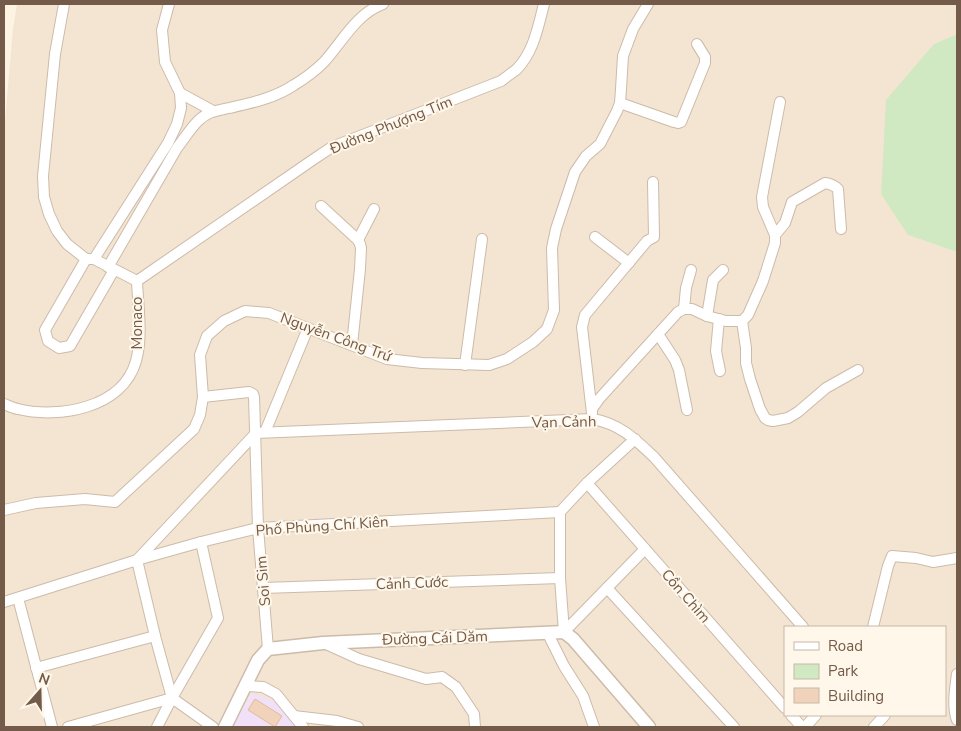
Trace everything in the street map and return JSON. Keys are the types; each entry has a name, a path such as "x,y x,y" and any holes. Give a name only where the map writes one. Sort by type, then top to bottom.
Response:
{"street":[{"path":"64,4 55,54 43,176 44,197 57,231 68,244 90,259 137,281"},
{"path":"169,4 162,30 165,62 180,93 181,108 177,124 168,144 90,259 45,330 48,341 59,348 70,346 111,268 188,132 199,120 213,110 277,95 292,86 322,63 365,14 383,4"},
{"name":"Đường Phượng Tím","path":"137,281 332,147 501,81 516,69 528,55 536,36 544,4"},
{"name":"Nguyễn Công Trứ","path":"4,510 36,503 84,499 115,502 194,429 200,416 203,397 200,355 207,336 224,321 244,311 269,313 387,358 422,363 490,365 507,359 533,342 546,329 554,310 552,248 556,229 575,172 586,156 600,144 617,111 620,103 623,56 634,29 648,4"},
{"path":"620,103 674,122 681,122 705,62 705,57 697,44"},
{"path":"180,93 213,110"},
{"path":"592,414 599,399 678,312 684,308 726,321 742,321 748,315 763,281 775,243 775,235 763,207 762,197 780,102"},
{"path":"592,414 582,327 583,320 585,315 646,241 655,236 653,182"},
{"path":"775,235 785,223 792,202 825,183 838,189 842,229"},
{"path":"321,206 358,240 361,248 352,345"},
{"path":"358,240 374,209"},
{"path":"595,237 629,263"},
{"path":"465,365 482,239"},
{"path":"684,308 686,288 692,270"},
{"path":"707,316 713,280 723,270"},
{"name":"Monaco","path":"4,404 19,409 35,411 57,412 85,408 109,397 125,383 135,364 140,340 137,281"},
{"path":"719,319 716,351 720,371"},
{"path":"742,321 746,363 750,379 760,409 768,420 773,422 788,418 826,388 858,370"},
{"path":"213,727 172,698 137,560 260,432 308,328"},
{"path":"658,334 675,360 679,370 687,410"},
{"name":"Soi Sim","path":"203,397 249,392 254,397 260,432 258,528 268,649"},
{"name":"Vạn Cảnh","path":"260,432 592,414 618,427 635,439 654,457 802,626"},
{"path":"635,439 587,483 560,512 560,578 564,632 573,639 649,727"},
{"name":"Cồn Chìm","path":"587,483 784,707"},
{"name":"Phố Phùng Chí Kiên","path":"4,602 137,560 258,528 560,512"},
{"path":"157,727 218,618 201,542"},
{"path":"564,632 645,549"},
{"path":"873,626 892,556 933,562 957,558"},
{"name":"Cảnh Cước","path":"263,588 560,578"},
{"path":"607,588 734,727"},
{"path":"18,598 52,727"},
{"name":"Đường Cái Dăm","path":"268,649 323,643 564,632"},
{"path":"548,634 564,666 583,696 594,727"},
{"path":"36,668 155,636"},
{"path":"323,643 359,659 398,671 426,679 442,677 456,687 474,714 475,727"},
{"path":"225,727 258,660 268,649"},
{"path":"957,674 950,688 957,720"},
{"path":"246,686 263,687 276,694 303,727"},
{"path":"68,727 172,698"},
{"path":"294,716 337,721 358,727"},
{"path":"791,716 802,727"},
{"path":"806,727 815,716"},
{"path":"874,727 884,716"}],"shaded area":[{"path":"17,4 957,4 957,34 934,44 908,235 957,252 957,727 298,727 252,693 232,727 4,727 4,132"},
{"path":"252,693 275,701 282,706 298,727 232,727"}],"green space":[{"path":"957,34 957,252 908,235 881,194 886,100 934,44"}],"building":[{"path":"255,699 282,716 275,727 248,710"}]}
